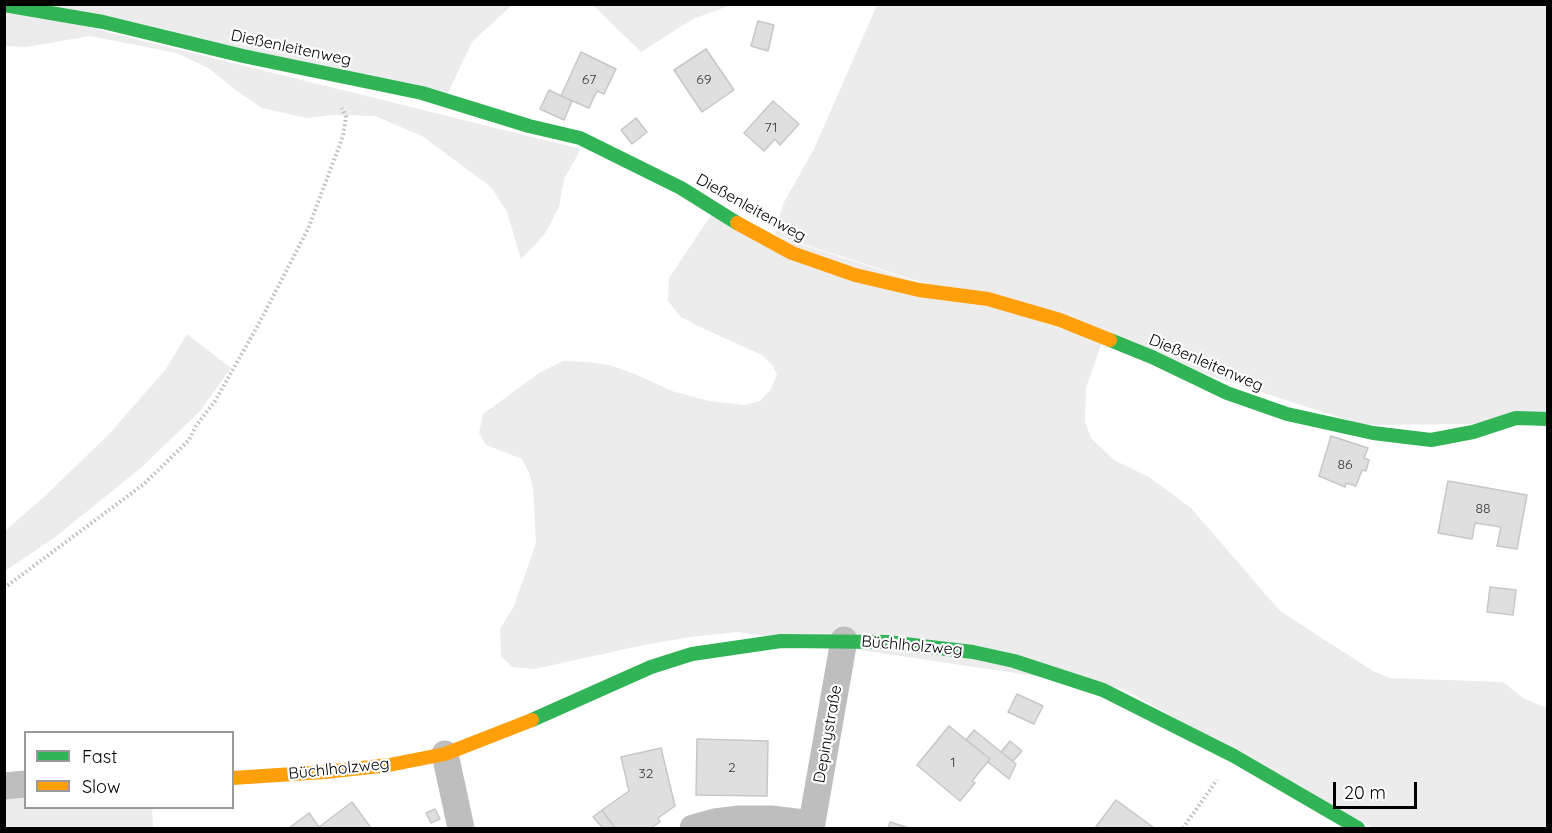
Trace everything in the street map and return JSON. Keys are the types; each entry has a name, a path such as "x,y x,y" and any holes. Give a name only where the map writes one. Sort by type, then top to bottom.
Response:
{"street":[{"name":"Dießenleitenweg","path":"4,5 103,22 243,56 422,93 529,126 580,138 681,188 733,221 792,253 855,275 919,290 988,298 1060,320 1152,357 1227,393 1287,414 1403,438 1431,440 1473,432 1516,418 1548,420"},
{"name":"Büchlholzweg","path":"234,778 306,774 389,765 445,754 546,716 606,686 651,667 692,654 781,641 844,640 887,642 973,652 1048,671 1103,690 1151,712 1234,756 1358,828"},
{"name":"Depinystraße","path":"812,826 844,640"},
{"path":"445,754 461,828"},
{"path":"4,786 24,784"},
{"path":"693,828 739,819 771,819 812,826"}],"path":[{"path":"4,588 144,484 189,440 196,426 215,401 257,327 308,229 343,136 346,117 341,105"},
{"path":"1183,828 1234,756"}],"shaded area":[{"path":"37,5 512,5 472,42 447,95"},
{"path":"593,5 731,5 693,19 641,52"},
{"path":"877,5 1547,5 1547,412 1471,424 1363,425 775,235 783,204 814,149"},
{"path":"4,12 75,24 581,149 564,179 559,207 545,234 521,259 507,212 491,187 422,136 375,116 333,115 307,118 262,108 208,68 177,53 90,36 26,47 5,46"},
{"path":"711,215 1102,342 1086,388 1085,421 1091,438 1114,460 1149,477 1191,508 1280,611 1373,671 1390,678 1503,682 1523,698 1547,708 1547,828 1373,828 1123,689 738,632 639,646 534,669 512,667 501,656 500,629 514,606 536,543 533,488 530,475 522,459 486,445 479,433 483,414 539,373 563,361 609,365 672,391 709,401 745,405 760,401 771,389 777,374 772,365 762,355 681,317 668,301 669,278"},
{"path":"187,334 231,368 200,411 142,467 54,538 5,571 5,531 109,434 166,369"},
{"path":"24,797 24,809 152,809 153,828 5,828 4,798"}],"building":[{"path":"758,21 774,25 768,51 751,46"},
{"path":"706,49 734,90 702,112 674,70"},
{"path":"581,52 616,69 604,94 597,91 589,108 561,96"},
{"path":"549,90 572,101 564,120 540,109"},
{"path":"773,101 799,124 780,145 775,139 764,151 744,133"},
{"path":"636,118 647,132 632,144 621,130"},
{"path":"1331,436 1368,448 1364,458 1369,460 1366,471 1362,470 1356,486 1346,483 1345,487 1319,476"},
{"path":"1448,481 1527,495 1517,549 1497,546 1501,527 1475,523 1472,539 1438,533"},
{"path":"1490,587 1516,590 1513,615 1487,612"},
{"path":"1017,694 1043,706 1034,724 1008,712"},
{"path":"949,726 990,759 972,781 975,783 960,801 917,765"},
{"path":"974,730 1016,764 1009,779 988,762 990,759 966,740"},
{"path":"697,739 768,741 767,796 696,795"},
{"path":"1010,741 1022,751 1013,761 1001,752"},
{"path":"661,748 675,806 658,818 660,822 651,828 615,828 602,810 629,791 621,757"},
{"path":"1116,800 1153,827 1095,828"},
{"path":"352,802 371,828 289,828 309,813 319,827"},
{"path":"435,809 440,819 431,823 426,813"},
{"path":"602,810 615,828 603,828 593,817"},
{"path":"890,822 909,828 888,828"}],"traffic: fast":[{"path":"4,5 103,22 243,56 422,93 529,126 580,138 681,188 737,223"},
{"path":"1110,340 1152,357 1227,393 1287,414 1373,433 1431,440 1473,432 1516,418 1548,419"},
{"path":"532,720 651,667 692,654 781,641 887,642 973,652 1014,661 1103,690 1234,756 1358,828"}],"traffic: slow":[{"path":"737,223 792,253 855,275 919,290 988,299 1060,320 1110,340"},
{"path":"234,778 389,765 445,754 532,720"}]}
